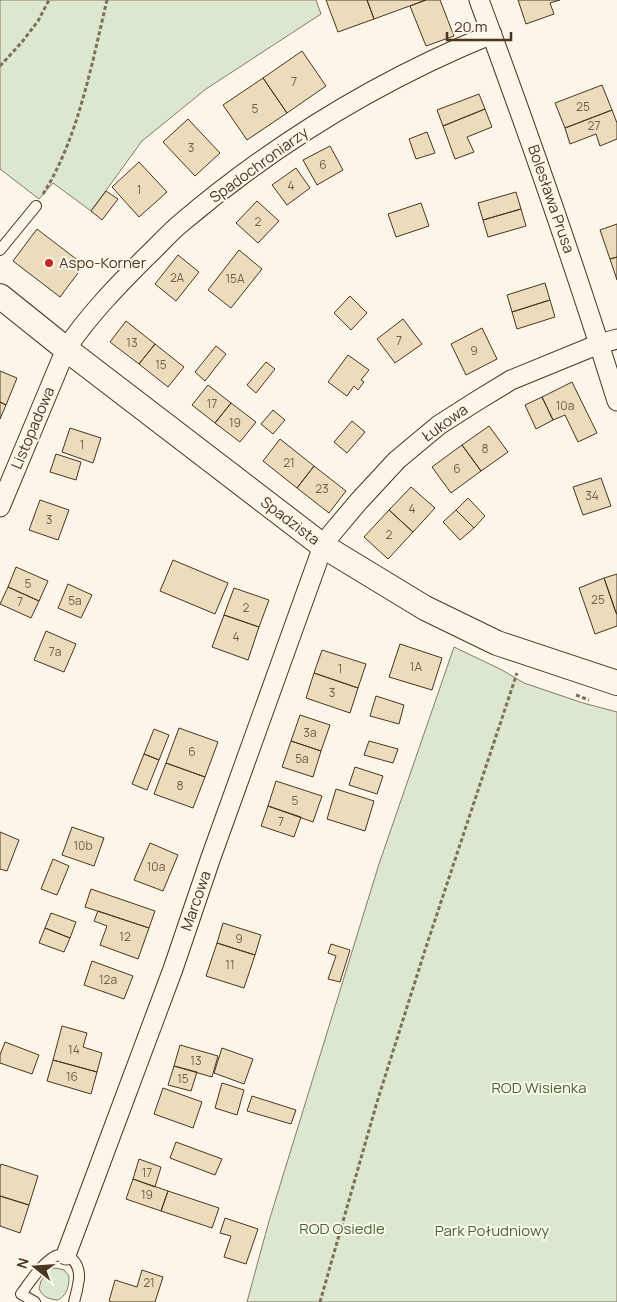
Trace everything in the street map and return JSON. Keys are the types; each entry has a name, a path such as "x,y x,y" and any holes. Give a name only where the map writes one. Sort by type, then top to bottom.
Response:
{"street":[{"name":"Bolesława Prusa","path":"479,0 532,145 608,342 617,400"},
{"name":"Spadochroniarzy","path":"66,349 119,284 179,224 242,174 295,137 364,95 422,65 492,34"},
{"name":"Spadzista","path":"0,296 66,349 323,546 425,608 497,643 617,683"},
{"name":"Łukowa","path":"323,546 359,501 397,460 439,425 511,380 608,342"},
{"name":"Listopadowa","path":"0,507 66,349"},
{"name":"Marcowa","path":"66,1255 173,969 210,860 323,546"}],"lane":[{"path":"0,250 36,206"},
{"path":"35,1302 21,1294 47,1262 59,1255 66,1255 73,1259 78,1266 79,1278 74,1302"}],"path":[{"path":"0,66 38,21 49,0"},
{"path":"36,206 63,156 75,123 107,0"},
{"path":"320,1302 376,1102 524,652"}],"green space":[{"path":"0,0 316,0 321,14 206,89 142,141 91,211 53,183 39,199 0,169"},
{"path":"454,647 524,683 583,703 617,712 617,1302 247,1302 269,1221 379,864"},
{"path":"50,1269 64,1270 69,1276 67,1290 58,1300 47,1298 39,1289 41,1281"}],"building":[{"path":"326,0 367,0 374,19 338,32"},
{"path":"367,0 426,0 374,19"},
{"path":"426,0 440,0 454,36 426,46 410,6"},
{"path":"518,0 560,0 550,3 554,14 526,24"},
{"path":"302,51 326,86 287,113 263,78"},
{"path":"263,78 287,113 247,140 223,105"},
{"path":"602,85 612,110 565,128 555,103"},
{"path":"479,94 485,109 443,126 437,110"},
{"path":"485,109 492,127 467,137 474,152 455,159 443,126"},
{"path":"612,110 617,123 617,139 600,146 596,134 570,144 565,128"},
{"path":"188,119 220,153 195,176 163,142"},
{"path":"427,132 435,153 416,159 409,139"},
{"path":"330,146 343,170 317,185 303,160"},
{"path":"139,162 167,192 139,217 112,187"},
{"path":"296,168 310,188 287,205 272,185"},
{"path":"106,191 118,199 102,220 91,211"},
{"path":"516,192 521,209 483,220 478,203"},
{"path":"257,201 279,221 258,243 236,223"},
{"path":"421,203 429,226 396,237 388,214"},
{"path":"521,209 526,226 488,237 483,220"},
{"path":"617,224 617,257 610,259 600,230"},
{"name":"Aspo-Korner","path":"37,229 84,265 60,297 13,261"},
{"path":"239,250 262,269 231,308 208,290"},
{"path":"178,255 199,272 176,301 155,284"},
{"path":"617,257 617,280 610,259"},
{"path":"545,283 550,300 512,312 507,295"},
{"path":"350,296 367,313 351,330 334,313"},
{"path":"550,300 555,317 517,329 512,312"},
{"path":"403,319 422,344 395,363 377,339"},
{"path":"126,321 155,344 139,364 110,342"},
{"path":"482,328 497,359 466,375 451,344"},
{"path":"155,344 184,367 168,387 139,364"},
{"path":"216,346 226,354 205,381 195,372"},
{"path":"348,355 369,370 361,380 364,382 358,390 354,386 347,396 328,382"},
{"path":"266,362 275,369 256,393 247,385"},
{"path":"0,371 17,378 6,405 0,402"},
{"path":"572,382 597,433 578,442 565,415 553,420 542,397"},
{"path":"208,385 231,403 215,423 192,405"},
{"path":"542,397 553,420 536,429 525,405"},
{"path":"0,402 6,405 0,419"},
{"path":"231,403 256,422 240,442 215,423"},
{"path":"273,410 285,420 273,434 261,424"},
{"path":"352,421 365,432 347,453 334,442"},
{"path":"489,426 508,452 481,471 462,445"},
{"path":"70,428 101,438 93,463 62,452"},
{"path":"280,439 314,466 297,488 263,461"},
{"path":"462,445 481,471 451,493 432,467"},
{"path":"56,454 81,462 76,480 50,472"},
{"path":"314,466 346,491 329,513 297,488"},
{"path":"601,478 611,506 583,515 573,487"},
{"path":"411,487 435,508 413,532 389,510"},
{"path":"468,498 485,516 474,528 456,510"},
{"path":"40,500 69,510 58,540 29,530"},
{"path":"389,510 413,532 388,559 364,537"},
{"path":"456,510 474,528 460,540 443,522"},
{"path":"173,560 228,583 215,614 160,591"},
{"path":"16,567 48,581 39,601 8,587"},
{"path":"617,574 617,613 616,613 604,578"},
{"path":"604,578 617,615 617,626 595,634 579,588"},
{"path":"68,584 92,595 81,618 58,608"},
{"path":"8,587 39,601 31,618 0,604"},
{"path":"234,588 269,600 259,627 224,615"},
{"path":"224,615 259,627 248,660 212,647"},
{"path":"46,631 76,644 64,672 34,660"},
{"path":"400,644 442,658 432,690 389,677"},
{"path":"322,650 366,664 358,688 314,673"},
{"path":"314,673 358,688 350,713 306,698"},
{"path":"376,696 404,705 399,724 370,716"},
{"path":"300,715 330,725 321,751 291,741"},
{"path":"179,728 218,742 205,777 166,763"},
{"path":"154,729 169,735 159,760 144,754"},
{"path":"291,741 321,751 313,777 282,767"},
{"path":"369,741 398,749 393,763 364,755"},
{"path":"144,754 159,760 147,790 132,784"},
{"path":"166,763 205,777 193,808 154,794"},
{"path":"355,767 383,776 377,794 349,785"},
{"path":"276,781 322,796 313,822 268,806"},
{"path":"336,789 374,801 365,831 327,819"},
{"path":"268,806 301,817 294,837 261,826"},
{"path":"72,827 104,838 94,866 62,855"},
{"path":"0,832 19,840 7,871 0,869"},
{"path":"150,843 178,855 163,891 134,880"},
{"path":"53,859 69,866 57,895 41,889"},
{"path":"91,889 155,911 149,928 85,907"},
{"path":"98,911 149,928 138,959 100,945 107,926 94,921"},
{"path":"51,913 76,922 70,938 45,928"},
{"path":"223,923 261,935 255,955 217,943"},
{"path":"45,928 70,938 64,952 39,943"},
{"path":"217,943 255,955 244,988 206,976"},
{"path":"331,944 350,950 340,982 328,979 336,956 328,953"},
{"path":"92,961 133,976 124,999 84,985"},
{"path":"62,1026 87,1033 83,1047 102,1053 97,1072 53,1060"},
{"path":"5,1042 39,1055 32,1074 0,1063 0,1055"},
{"path":"180,1045 218,1056 212,1077 174,1066"},
{"path":"222,1048 253,1059 244,1084 214,1073"},
{"path":"53,1060 97,1072 91,1094 47,1081"},
{"path":"174,1066 197,1072 191,1091 168,1085"},
{"path":"222,1083 244,1090 237,1115 215,1108"},
{"path":"163,1088 202,1102 193,1128 154,1114"},
{"path":"252,1096 296,1110 291,1124 247,1111"},
{"path":"176,1142 222,1159 215,1175 170,1158"},
{"path":"139,1159 161,1167 155,1187 133,1179"},
{"path":"1,1164 38,1176 29,1205 0,1196"},
{"path":"133,1179 168,1191 161,1211 126,1199"},
{"path":"168,1191 219,1208 212,1228 161,1211"},
{"path":"0,1196 29,1205 20,1233 0,1226"},
{"path":"225,1218 258,1229 246,1264 224,1257 231,1236 220,1233"},
{"path":"142,1270 163,1277 155,1302 109,1301 115,1280 137,1287"}],"place":[{"name":"Aspo-Korner","path":"49,263"}],"park label":[{"name":"ROD Wisienka","path":"539,1088"},
{"name":"ROD Osiedle","path":"342,1229"},
{"name":"Park Południowy","path":"492,1231"}]}
